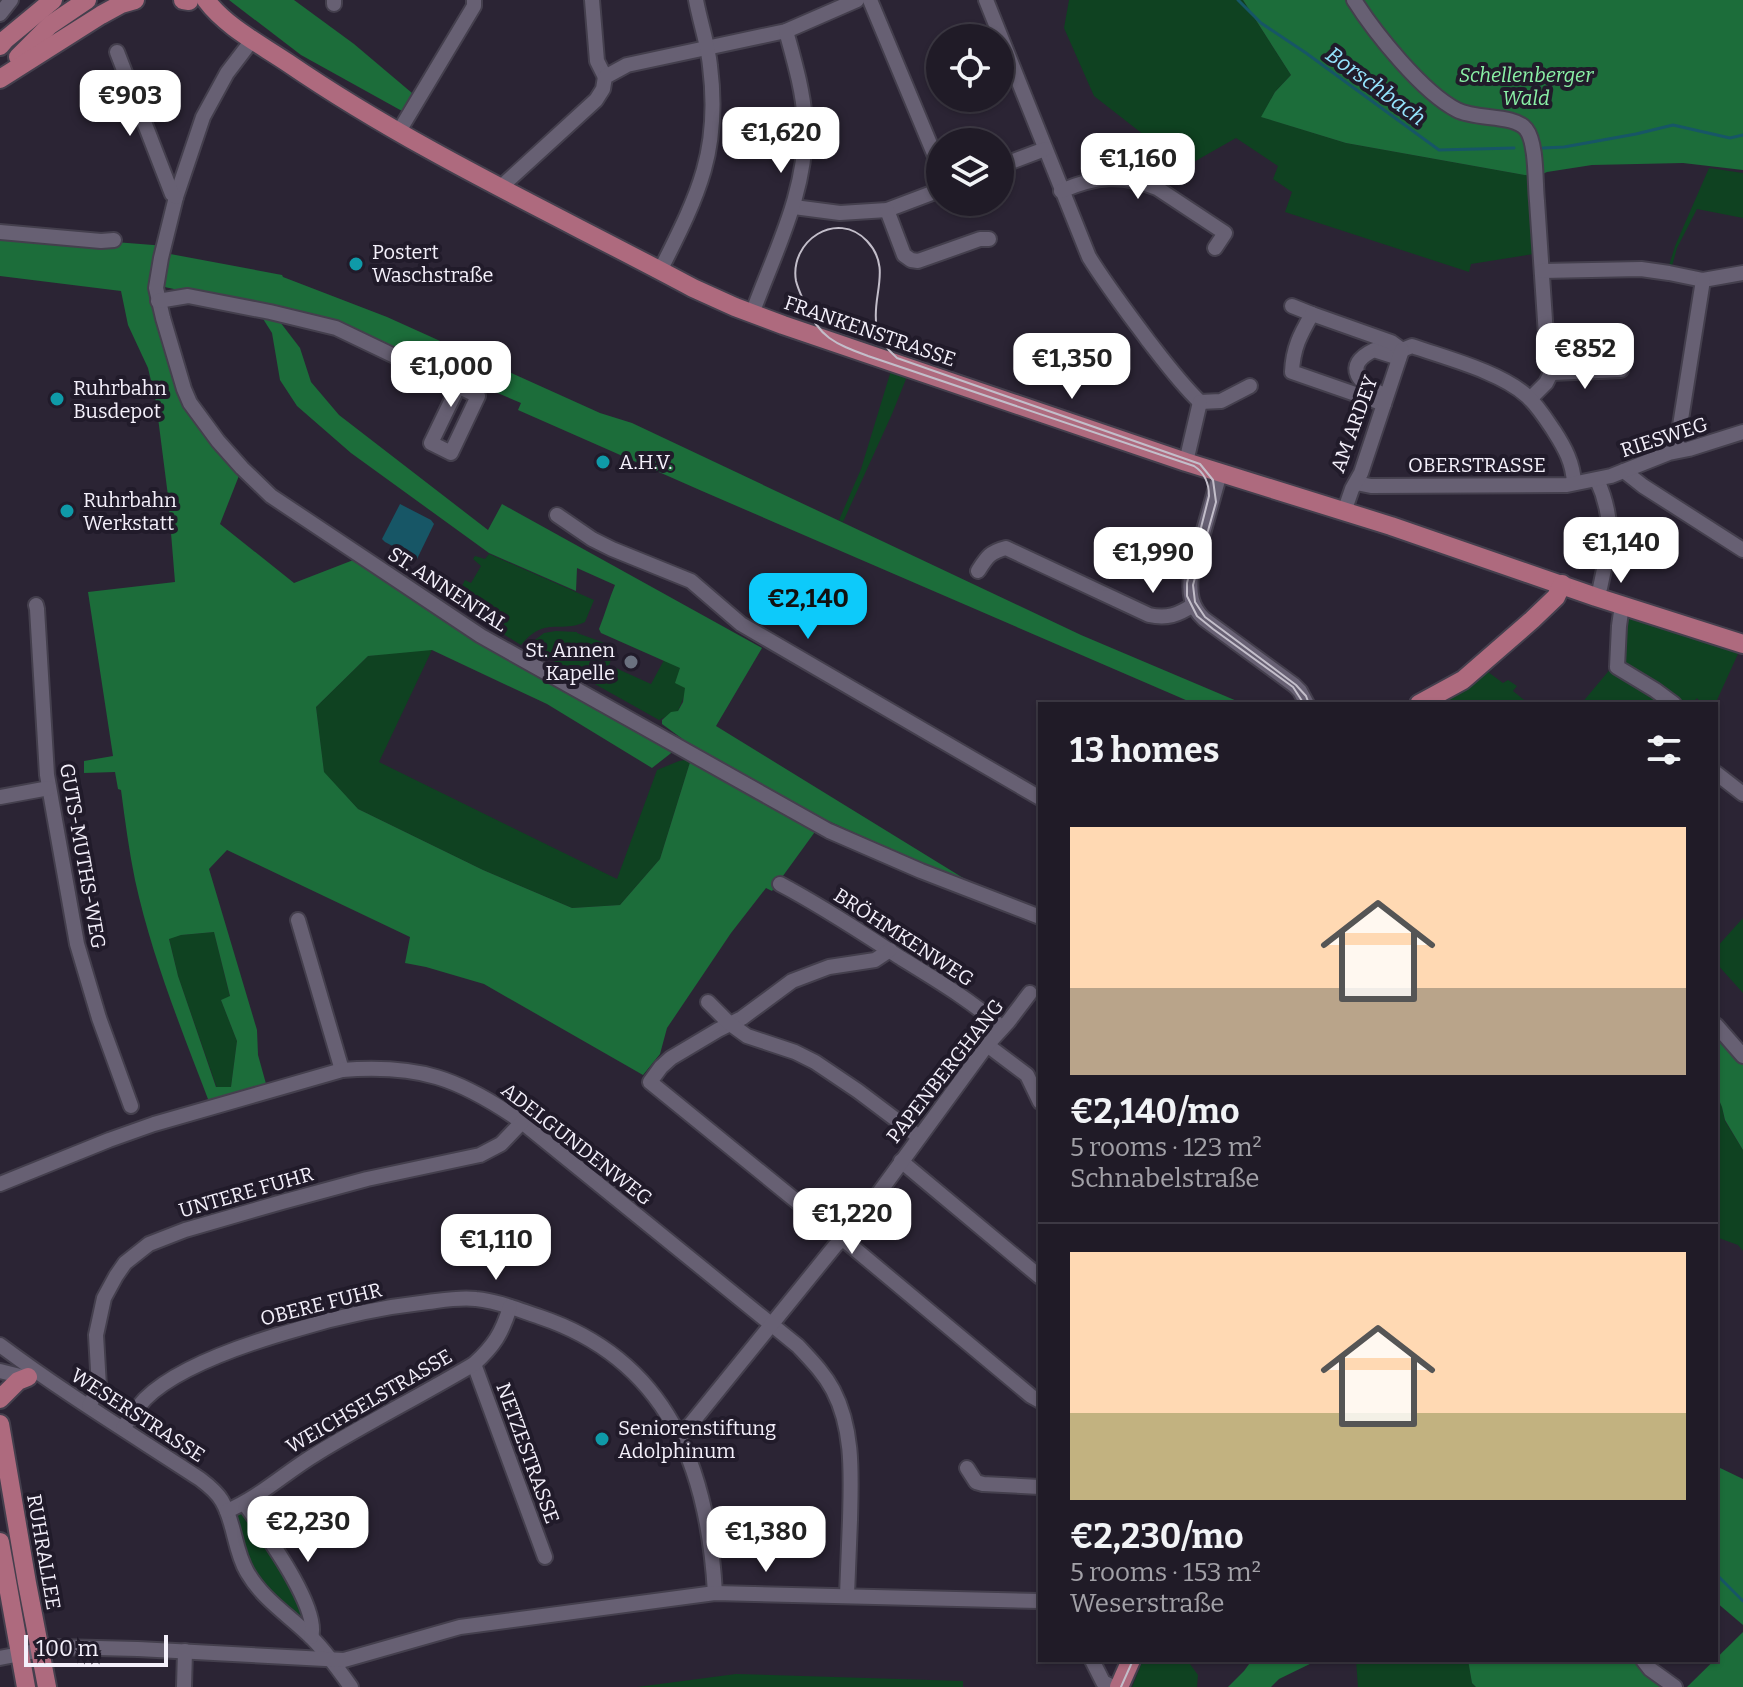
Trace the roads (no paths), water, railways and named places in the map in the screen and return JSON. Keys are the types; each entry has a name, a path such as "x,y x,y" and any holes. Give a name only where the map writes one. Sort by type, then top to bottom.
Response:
{"main road":[{"path":"0,46 53,0"},
{"path":"0,78 50,25 87,0"},
{"path":"0,78 101,15 135,0"},
{"name":"FRANKENSTRASSE","path":"187,0 203,10 210,6 322,86 398,133 693,288 752,314 1186,462 1391,526 1596,597 1743,643"},
{"path":"1423,702 1483,665 1556,597 1562,584"},
{"path":"0,1399 18,1381 28,1377"},
{"name":"RUHRALLEE","path":"0,1424 47,1687"},
{"name":"RUHRALLEE","path":"0,1542 26,1687"},
{"path":"1116,1687 1130,1662"}],"street":[{"path":"0,14 11,0"},
{"path":"398,133 474,6 474,0"},
{"path":"501,187 596,100 603,89 605,77 597,61 592,0"},
{"path":"660,271 696,199 709,151 713,97 710,63 696,0"},
{"path":"605,77 627,65 786,31 857,0"},
{"path":"870,0 926,134"},
{"path":"986,0 1081,241 1105,283 1179,380 1200,402 1221,401 1250,386"},
{"path":"1354,0 1407,68 1443,102 1471,116 1519,123 1528,131 1535,169 1551,373 1530,399"},
{"path":"752,314 794,207 804,154 805,120 800,80 786,31"},
{"name":"ST. ANNENTAL","path":"253,39 227,73 203,117 176,197 157,278 158,301 190,403 242,468 271,496 481,636 829,831 908,866 1038,916"},
{"path":"117,52 172,194 176,197"},
{"path":"1014,161 1045,149"},
{"path":"1061,191 1094,179 1110,177 1157,188 1230,227 1215,248"},
{"path":"794,207 840,213 887,210 926,195"},
{"path":"887,210 904,255 911,260 918,261 980,239 989,239"},
{"path":"0,232 114,240"},
{"path":"1542,271 1641,269 1703,280 1743,273"},
{"path":"1676,451 1703,280"},
{"path":"158,301 188,296 336,328 458,387"},
{"path":"1292,306 1391,342 1400,354"},
{"path":"1312,314 1298,339 1292,372 1385,400"},
{"path":"1385,400 1359,381 1356,371 1359,360 1374,350 1400,354 1412,346 1509,383 1540,410 1567,452 1574,483"},
{"name":"AM ARDEY","path":"1344,512 1361,473 1400,354"},
{"path":"1551,373 1621,370"},
{"path":"1186,462 1200,402"},
{"name":"RIESWEG","path":"1597,480 1676,451 1743,432"},
{"path":"1624,471 1743,550"},
{"path":"1220,473 1191,576 1193,605 1204,619 1294,685 1306,702"},
{"path":"1597,480 1604,495 1610,534"},
{"name":"OBERSTRASSE","path":"1356,483 1371,486 1597,480"},
{"path":"557,515 612,549 691,581 741,624 1038,797"},
{"path":"978,571 995,550 1006,548 1149,615 1172,616 1193,605"},
{"path":"1596,597 1606,560"},
{"name":"GUTS-MUTHS-WEG","path":"36,605 49,788 77,944 99,1018 131,1106"},
{"path":"1622,605 1617,667 1671,702"},
{"path":"1718,775 1743,794"},
{"path":"0,797 49,788"},
{"name":"BRÖHMKENWEG","path":"780,884 890,950 1002,1028"},
{"path":"298,920 342,1070"},
{"path":"890,950 869,962 829,967 792,981 742,1018 671,1058 650,1082 1038,1400"},
{"name":"PAPENBERGHANG","path":"679,1434 690,1425 851,1231 987,1045 1030,993"},
{"path":"708,1002 747,1036 815,1062 919,1137"},
{"path":"1718,1027 1743,1056"},
{"path":"987,1045 1027,1075 1038,1098"},
{"name":"ADELGUNDENWEG","path":"0,1184 154,1124 342,1070 387,1069 434,1076 468,1088 522,1122 798,1346 822,1372 834,1391 849,1445 851,1476 847,1595"},
{"name":"UNTERE FUHR","path":"89,1406 99,1387 96,1335 104,1298 125,1263 149,1244 185,1230 325,1190 480,1155 501,1144 522,1122"},
{"path":"901,1161 1038,1275"},
{"name":"OBERE FUHR","path":"123,1428 158,1389 205,1362 268,1337 367,1312 435,1301 474,1298 493,1301 572,1329 610,1352 644,1384 668,1414 696,1478 705,1513 715,1593"},
{"name":"WEICHSELSTRASSE","path":"227,1511 245,1504 290,1470 334,1443 474,1364 498,1337 510,1307"},
{"name":"WESERSTRASSE","path":"0,1345 48,1382 200,1479 218,1495 227,1511 242,1563 253,1581 269,1600 311,1637 351,1687"},
{"name":"NETZESTRASSE","path":"474,1364 545,1557"},
{"name":"WESERSTRASSE","path":"0,1371 48,1382"},
{"path":"967,1468 976,1482 983,1484 1038,1487"},
{"path":"245,1504 300,1590 314,1627 311,1637"},
{"path":"0,1658 57,1647 344,1660 460,1627 715,1593 1038,1601"},
{"path":"184,1687 185,1651"},
{"path":"1093,1662 1103,1682 1116,1687"},
{"path":"1645,1662 1675,1687"}],"water":[{"path":"400,504 434,524 417,559 382,539"}],"waterway":[{"name":"Borschbach","path":"1238,0 1261,23 1439,150 1514,148"},
{"path":"1543,148 1564,147 1673,125 1730,138 1743,135"},
{"path":"1718,1576 1743,1601"}],"tram line":[{"path":"1303,702 1293,687 1197,616 1187,596 1187,583 1209,496 1206,479 1198,469 838,343 816,325 796,281 796,266 807,242 830,229 842,228 855,232 867,241 880,269 877,328 883,343 897,358 1200,464 1213,480 1216,502 1193,585 1195,602 1205,617 1296,685 1308,702"},
{"path":"1121,1687 1132,1662"}],"place":[{"name":"Postert Waschstraße","path":"356,264"},
{"name":"Ruhrbahn Busdepot","path":"57,399"},
{"name":"A.H.V.","path":"603,462"},
{"name":"Ruhrbahn Werkstatt","path":"67,511"},
{"name":"St. Annen Kapelle","path":"631,662"},
{"name":"Seniorenstiftung Adolphinum","path":"602,1439"}],"park label":[{"name":"Schellenberger Wald","path":"1526,86"}]}
